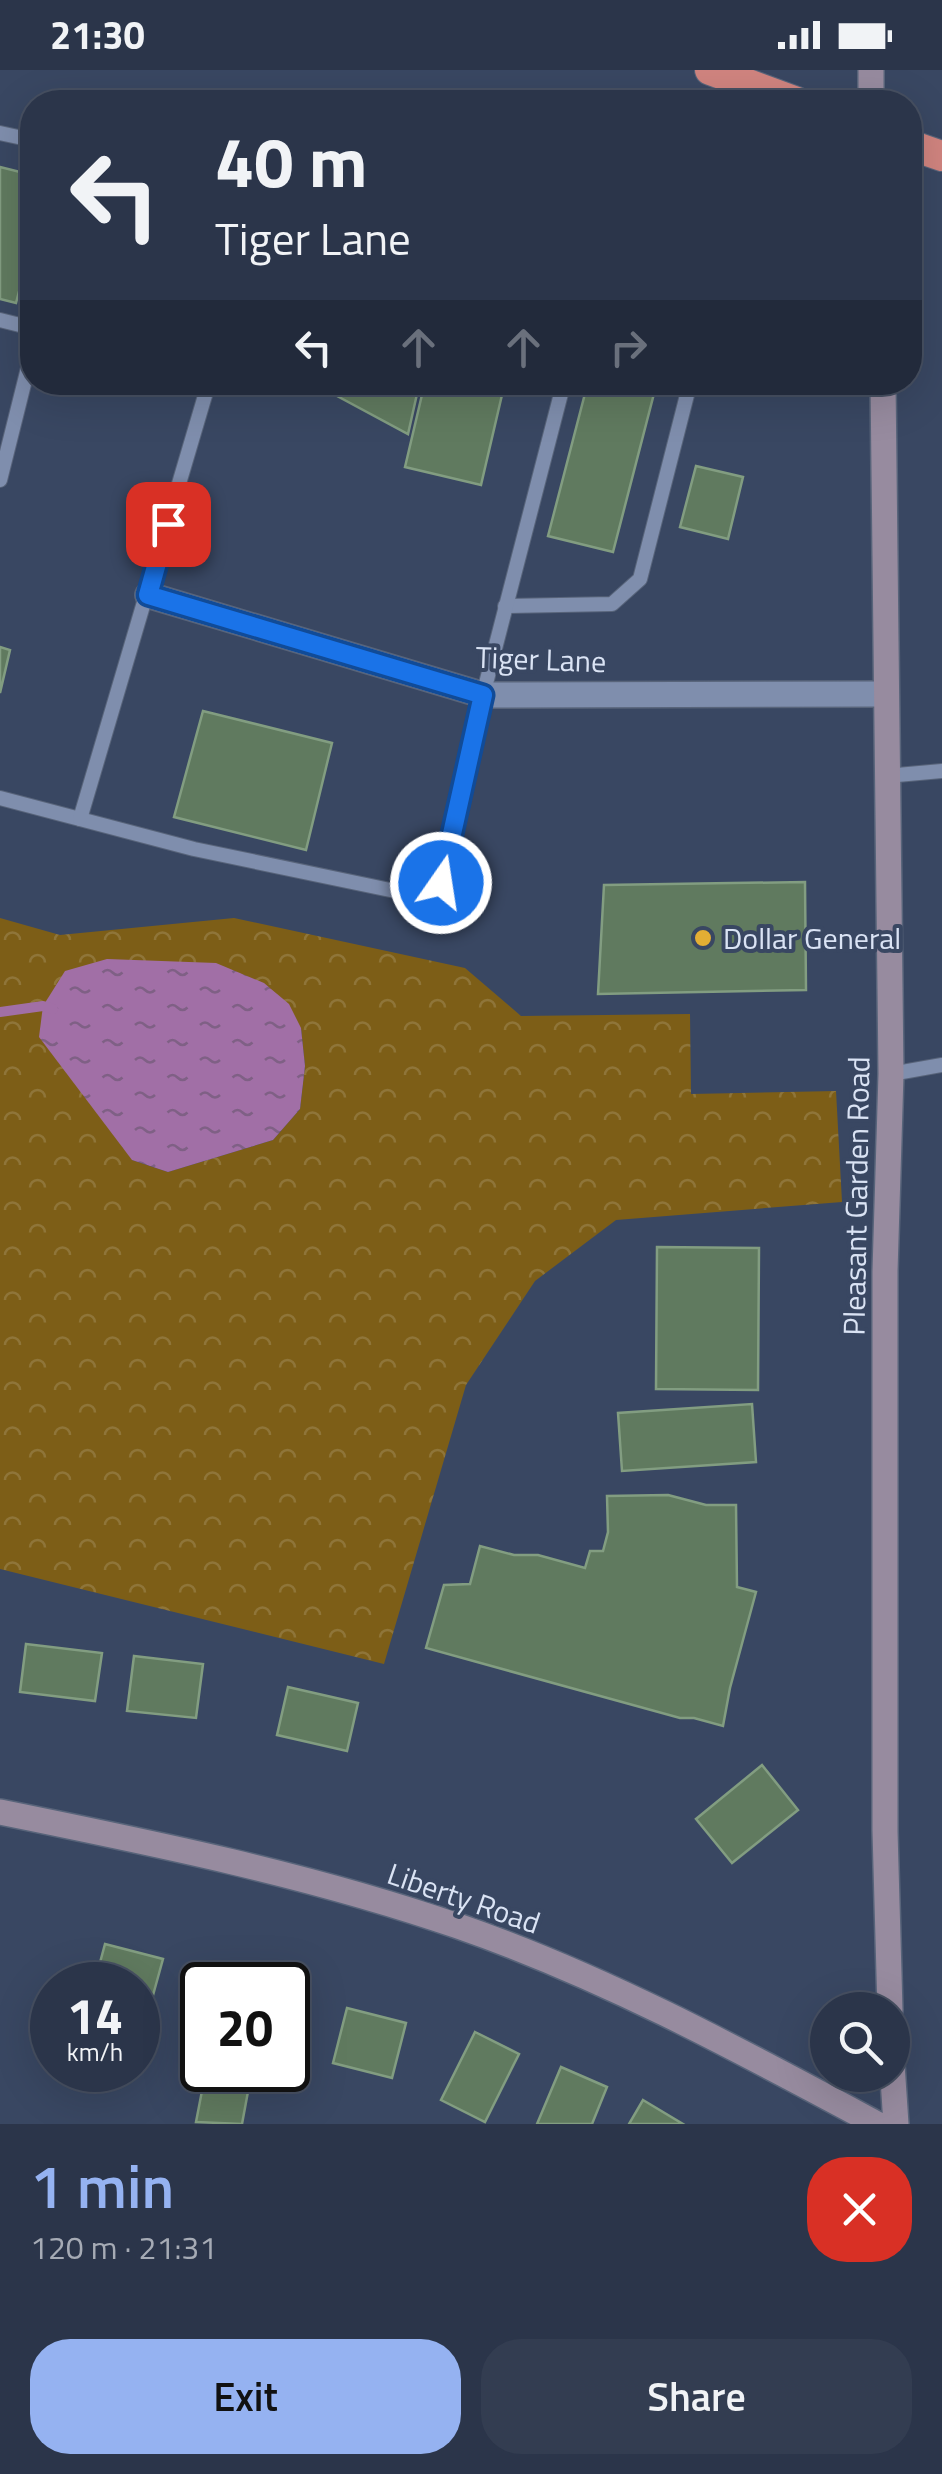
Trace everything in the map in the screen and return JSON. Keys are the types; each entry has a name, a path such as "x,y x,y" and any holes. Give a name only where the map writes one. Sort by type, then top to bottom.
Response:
{"highway":[{"path":"710,70 765,90"}],"street":[{"name":"Pleasant Garden Road","path":"883,395 891,1074 885,1271 885,1831 889,1992"},
{"name":"Tiger Lane","path":"148,595 483,695 885,694"},
{"name":"Liberty Road","path":"0,1812 239,1864 462,1927 664,2012 877,2124"},
{"path":"894,2092 896,2124"}],"lane":[{"path":"0,480 21,395"},
{"path":"80,818 205,395"},
{"path":"0,798 194,848 419,896 441,883 483,695 561,395"},
{"path":"505,606 612,604 640,579 687,395"},
{"path":"886,776 942,771"},
{"path":"891,1074 942,1065"}],"green space":[{"path":"0,918 60,935 234,918 465,968 521,1016 690,1014 691,1094 836,1091 842,1202 616,1220 535,1281 466,1385 384,1664 0,1569","holes":["301,1028 305,1066 300,1109 273,1140 168,1172 132,1160"]}],"water":[{"path":"107,959 216,963 264,983 289,1004 301,1028 305,1066 300,1109 273,1140 168,1172 132,1160 39,1037 43,1006 65,971"}],"building":[{"path":"0,167 20,172 20,288 16,303 0,299"},
{"path":"335,395 417,395 408,434"},
{"path":"422,395 502,395 481,485 405,467"},
{"path":"585,395 654,395 613,552 548,536"},
{"path":"696,466 743,477 728,539 680,527"},
{"path":"0,647 10,650 0,693"},
{"path":"203,711 332,743 306,850 174,817"},
{"name":"Dollar General","path":"805,882 806,990 598,994 604,885"},
{"path":"657,1247 759,1248 758,1390 656,1389"},
{"path":"752,1404 756,1462 622,1471 618,1413"},
{"path":"668,1495 706,1505 736,1505 737,1587 756,1592 723,1726 680,1718 426,1648 444,1585 470,1584 480,1546 514,1555 538,1555 585,1568 590,1551 603,1551 608,1532 607,1496"},
{"path":"26,1644 102,1653 95,1701 20,1692"},
{"path":"134,1656 203,1664 196,1718 127,1711"},
{"path":"288,1687 358,1703 347,1751 277,1735"},
{"path":"762,1765 798,1810 732,1863 696,1819"},
{"path":"105,1944 163,1959 160,1970 160,1962 100,1962"},
{"path":"347,2008 406,2023 392,2078 333,2063"},
{"path":"475,2032 519,2054 485,2122 441,2100"},
{"path":"561,2067 607,2087 592,2124 537,2124"},
{"path":"202,2092 248,2092 242,2124 196,2122"},
{"path":"643,2100 683,2124 629,2124"}],"waterway":[{"path":"0,1012 43,1006 53,1009"}],"place":[{"name":"Dollar General","path":"703,938"}],"route":[{"path":"168,524 148,595 483,695 441,883"}]}
